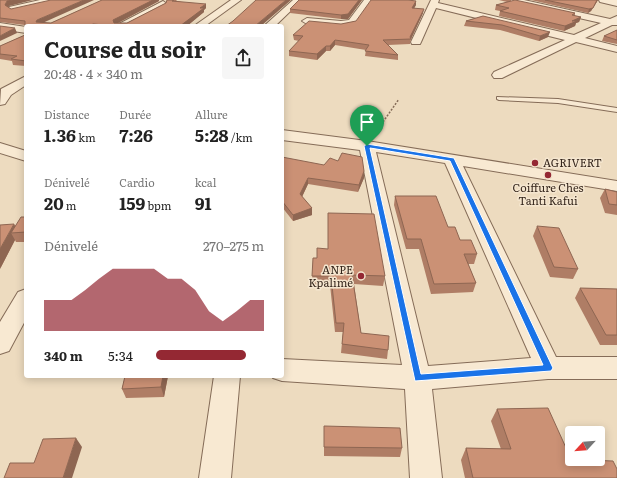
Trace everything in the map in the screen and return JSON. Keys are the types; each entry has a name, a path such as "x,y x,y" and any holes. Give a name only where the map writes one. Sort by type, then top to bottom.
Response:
{"street":[{"path":"12,9 28,0"},
{"path":"0,11 52,0"},
{"path":"202,24 237,0"},
{"path":"272,24 298,0"},
{"path":"307,21 341,24 352,22 368,0"},
{"path":"513,0 615,22"},
{"path":"603,0 617,3"},
{"path":"416,42 420,30 435,2 617,49"},
{"path":"124,24 163,4"},
{"path":"498,75 615,22"},
{"path":"0,26 24,30"},
{"path":"13,40 24,35"},
{"path":"2,94 24,81"},
{"path":"2,94 24,95"},
{"path":"284,135 367,146 617,186"},
{"path":"367,146 418,378 426,478"},
{"path":"0,148 24,155"},
{"path":"452,160 548,368"},
{"path":"3,335 24,301"},
{"path":"284,370 418,378 548,368 617,368"},
{"path":"215,478 227,378"}],"lane":[{"path":"499,98 539,98 591,104 617,110"}],"path":[{"path":"367,146 399,99"}],"building":[{"path":"0,0 13,0 7,1 5,5 11,9 51,0 84,0 37,20 36,22 51,23 102,0 153,0 113,20 114,23 127,23 166,3 167,0 206,4 200,8 204,8 183,24 25,24 25,21 0,18"},
{"path":"256,0 286,0 257,24 229,24"},
{"path":"299,0 359,0 348,14 341,15 290,9"},
{"path":"371,0 416,1 412,8 424,9 410,37 411,39 383,40 398,55 365,51 369,45 335,40 330,46 326,46 317,54 289,51 303,36 293,35 309,21 341,24 356,21"},
{"path":"515,0 575,13 572,15 581,17 572,21 577,21 565,26 500,11 509,8 496,5"},
{"path":"545,0 597,0 593,8 589,9"},
{"path":"483,16 550,32 540,36 502,25 466,21"},
{"path":"0,26 15,28 0,36"},
{"path":"617,30 617,40 604,36"},
{"path":"24,35 24,61 11,59 17,56 0,54 0,46"},
{"path":"342,153 362,157 364,171 359,185 308,178 300,194 312,208 293,215 284,204 284,157 324,165 330,158 338,161"},
{"path":"605,189 617,192 617,205 609,204"},
{"path":"395,196 436,196 448,227 455,227 460,240 471,240 477,254 464,254 476,283 434,284 421,239 407,239"},
{"path":"328,213 374,214 385,276 352,275 361,333 389,336 388,350 342,344 344,323 336,323 331,276 312,276 313,258 317,258 317,248 328,249"},
{"path":"21,217 24,217 24,232 11,233"},
{"path":"14,224 0,249 0,225"},
{"path":"537,226 559,228 578,269 554,267"},
{"path":"580,288 617,289 617,335 606,335"},
{"path":"125,378 163,378 161,387 122,389"},
{"path":"548,408 565,446 565,466 605,466 605,461 613,461 617,469 617,478 473,478 466,448 511,449 497,409"},
{"path":"324,426 400,428 402,448 324,447"},
{"path":"76,438 63,478 4,478 10,463 34,463 43,439"}],"place":[{"name":"AGRIVERT","path":"535,163"},
{"name":"Coiffure Ches Tanti Kafui","path":"548,175"},
{"name":"ANPE Kpalimé","path":"361,276"}],"route":[{"path":"367,146 452,160 548,368 418,378 367,146"}]}
